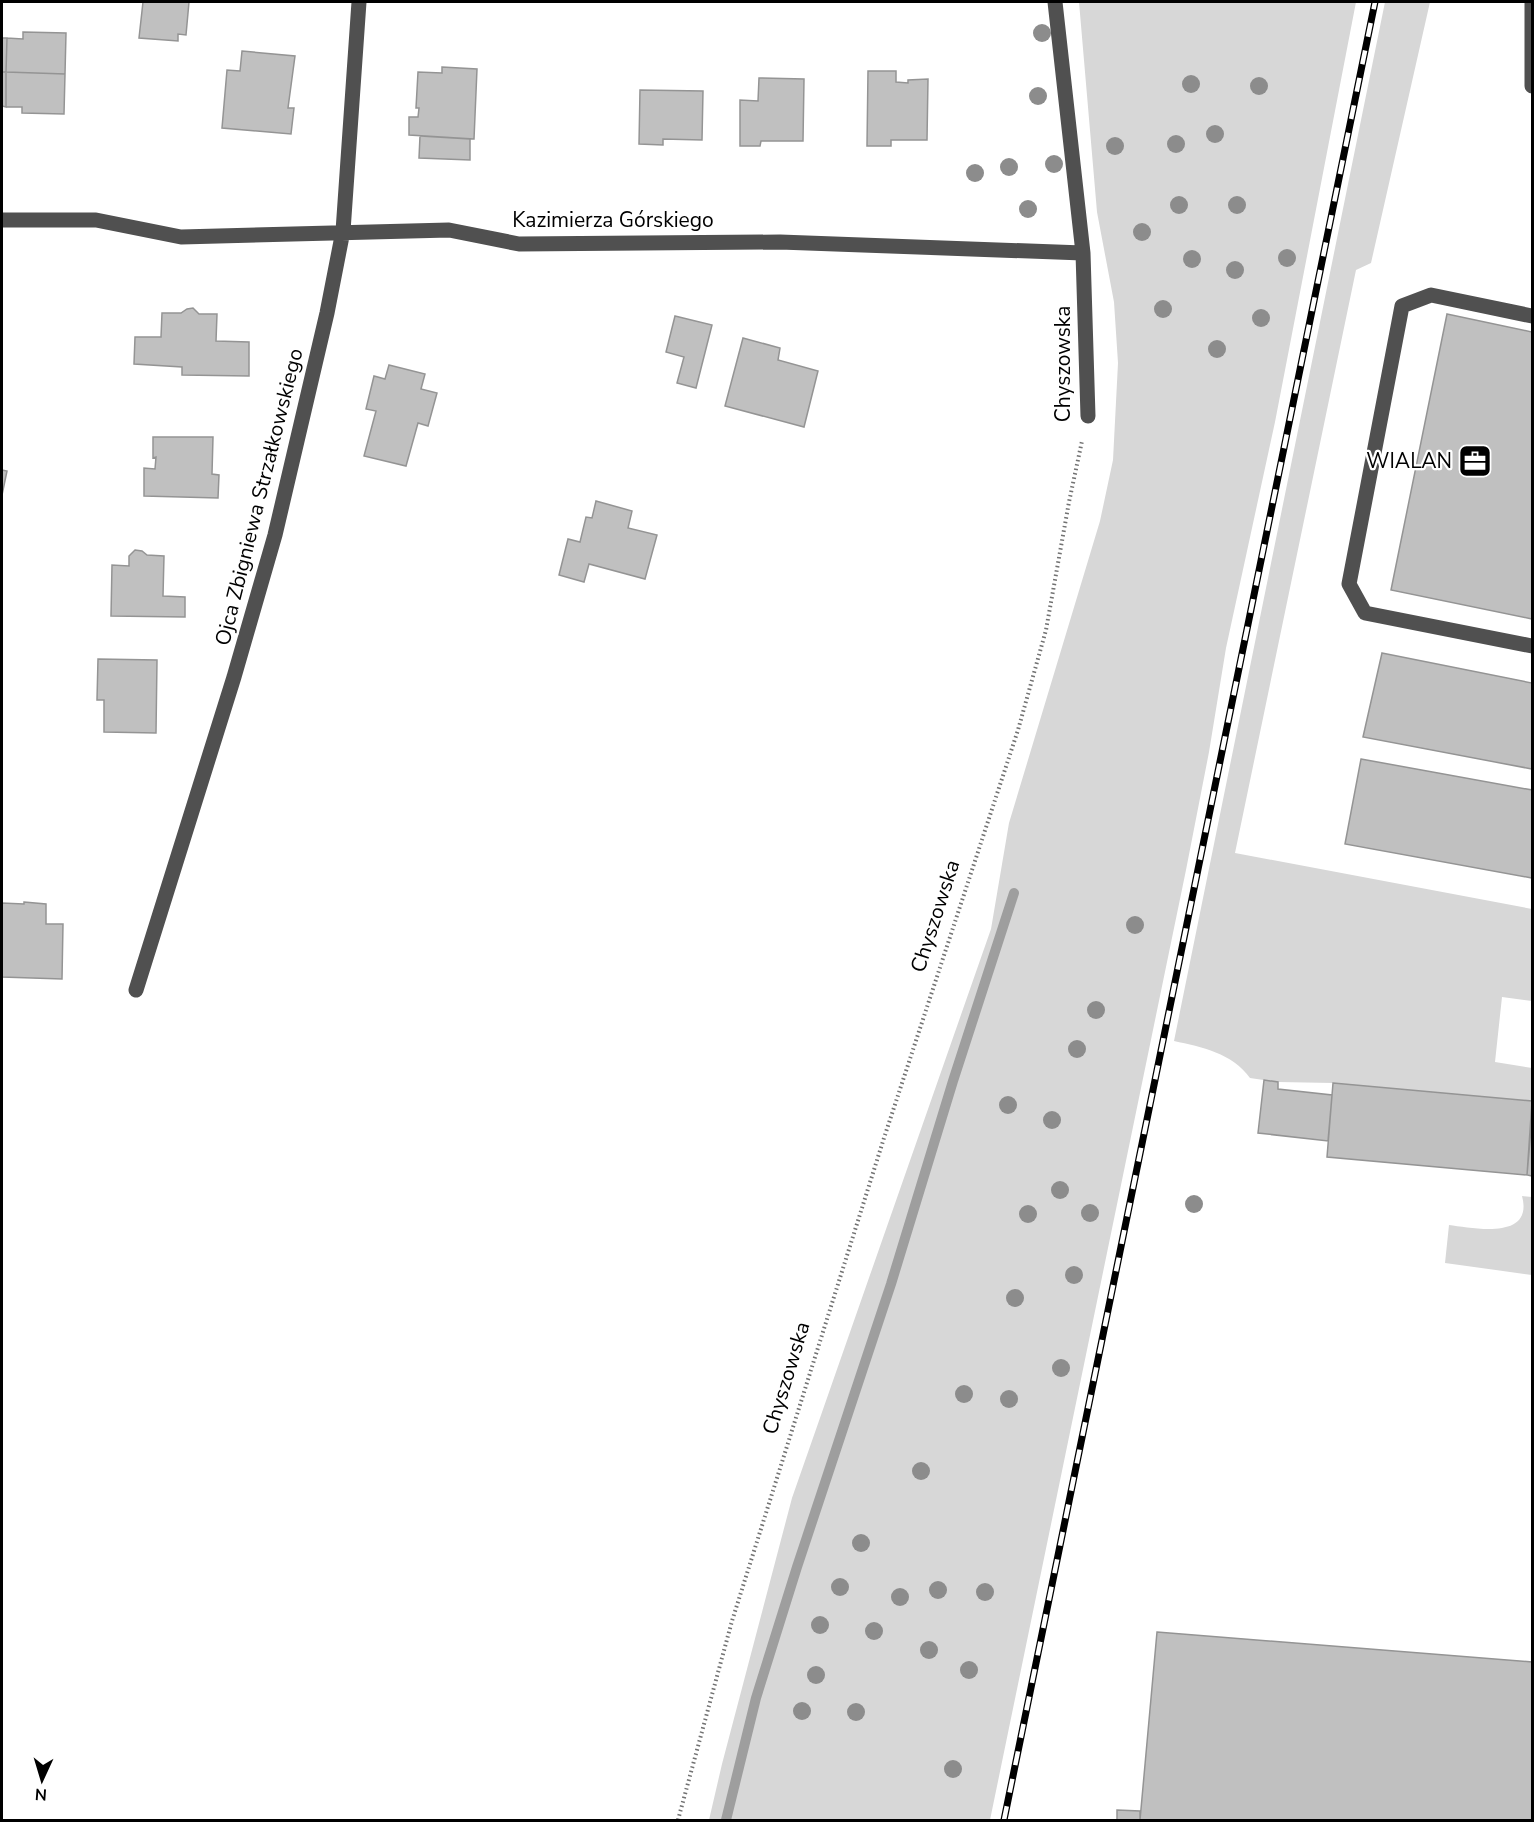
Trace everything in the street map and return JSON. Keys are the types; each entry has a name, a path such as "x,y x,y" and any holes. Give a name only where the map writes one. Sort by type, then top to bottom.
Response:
{"street":[{"name":"Ojca Zbigniewa Strzałkowskiego","path":"136,990 234,677 274,535 327,313 343,231 359,2"},
{"name":"Chyszowska","path":"1055,2 1083,254 1088,416"},
{"path":"1532,2 1533,86"},
{"name":"Kazimierza Górskiego","path":"2,220 96,220 181,237 449,230 519,244 780,242 1083,254"},
{"path":"1533,316 1431,295 1402,306 1349,584 1365,613 1533,646"}],"path":[{"name":"Chyszowska","path":"678,1821 732,1621 884,1138 1018,730 1046,630 1068,502 1088,416"}],"shaded area":[{"path":"1079,2 1356,2 1275,422 1226,648 1186,870 990,1820 709,1820 792,1498 991,929 1009,823 1100,521 1113,460 1118,363 1114,302 1097,212"},
{"path":"1385,2 1430,2 1371,263 1356,270 1235,853 1532,909 1532,1001 1502,997 1495,1062 1532,1068 1532,1101 1250,1078 1243,1069 1216,1052 1174,1041"},
{"path":"1522,1196 1532,1197 1532,1275 1445,1263 1449,1225 1486,1229 1511,1226 1519,1220 1523,1210"}],"building":[{"path":"143,2 189,2 186,35 178,34 178,41 139,38"},
{"path":"23,32 66,33 65,74 6,72 7,38 23,39"},
{"path":"2,38 7,38 6,72 2,72"},
{"path":"242,51 295,56 288,108 294,108 291,134 222,128 227,70 240,71"},
{"path":"442,67 477,69 474,139 409,135 409,117 418,117 419,108 416,108 418,72 442,73"},
{"path":"868,71 896,71 896,82 908,83 908,80 928,79 927,140 891,140 891,146 867,146"},
{"path":"2,72 6,72 6,107 2,106"},
{"path":"6,72 65,74 64,114 22,113 22,107 6,107"},
{"path":"759,78 804,79 803,141 761,141 760,146 740,146 740,100 758,101"},
{"path":"640,90 703,91 702,140 663,139 663,145 639,144"},
{"path":"420,136 470,139 470,160 419,158"},
{"path":"193,308 199,314 217,314 216,341 249,342 249,376 182,375 182,367 134,364 135,337 161,337 162,313 181,313"},
{"name":"WIALAN","path":"1447,314 1532,332 1532,619 1391,590"},
{"path":"675,316 712,325 696,388 677,383 684,357 666,352"},
{"path":"743,338 780,348 778,360 818,371 804,427 725,406"},
{"path":"389,365 425,374 421,389 437,393 428,426 418,423 406,466 364,456 376,411 366,409 374,376 385,379"},
{"path":"153,437 213,437 212,474 219,475 218,498 144,496 144,468 155,469"},
{"path":"2,470 7,471 2,495"},
{"path":"596,501 632,511 628,528 657,535 645,579 589,564 584,582 559,575 568,539 580,542 586,517 592,518"},
{"path":"135,550 147,555 164,556 163,596 185,597 185,617 111,616 112,565 129,566 129,556"},
{"path":"1382,653 1532,683 1532,769 1363,737"},
{"path":"98,659 157,660 156,733 104,732 104,700 97,700"},
{"path":"1361,759 1532,790 1532,878 1345,844"},
{"path":"24,902 46,904 46,924 63,924 62,979 2,977 2,903 24,904"},
{"path":"1264,1080 1278,1082 1278,1089 1332,1095 1328,1141 1258,1133"},
{"path":"1333,1083 1532,1101 1527,1175 1327,1157"},
{"path":"1532,1117 1532,1176 1527,1175"},
{"path":"1157,1632 1532,1662 1532,1820 1140,1820"},
{"path":"1117,1810 1140,1811 1140,1820 1117,1820"}],"waterway":[{"path":"726,1820 756,1698 891,1284 1014,893"}],"railway":[{"path":"1004,1820 1375,2"}],"place":[{"name":"WIALAN","path":"1475,461"}]}
